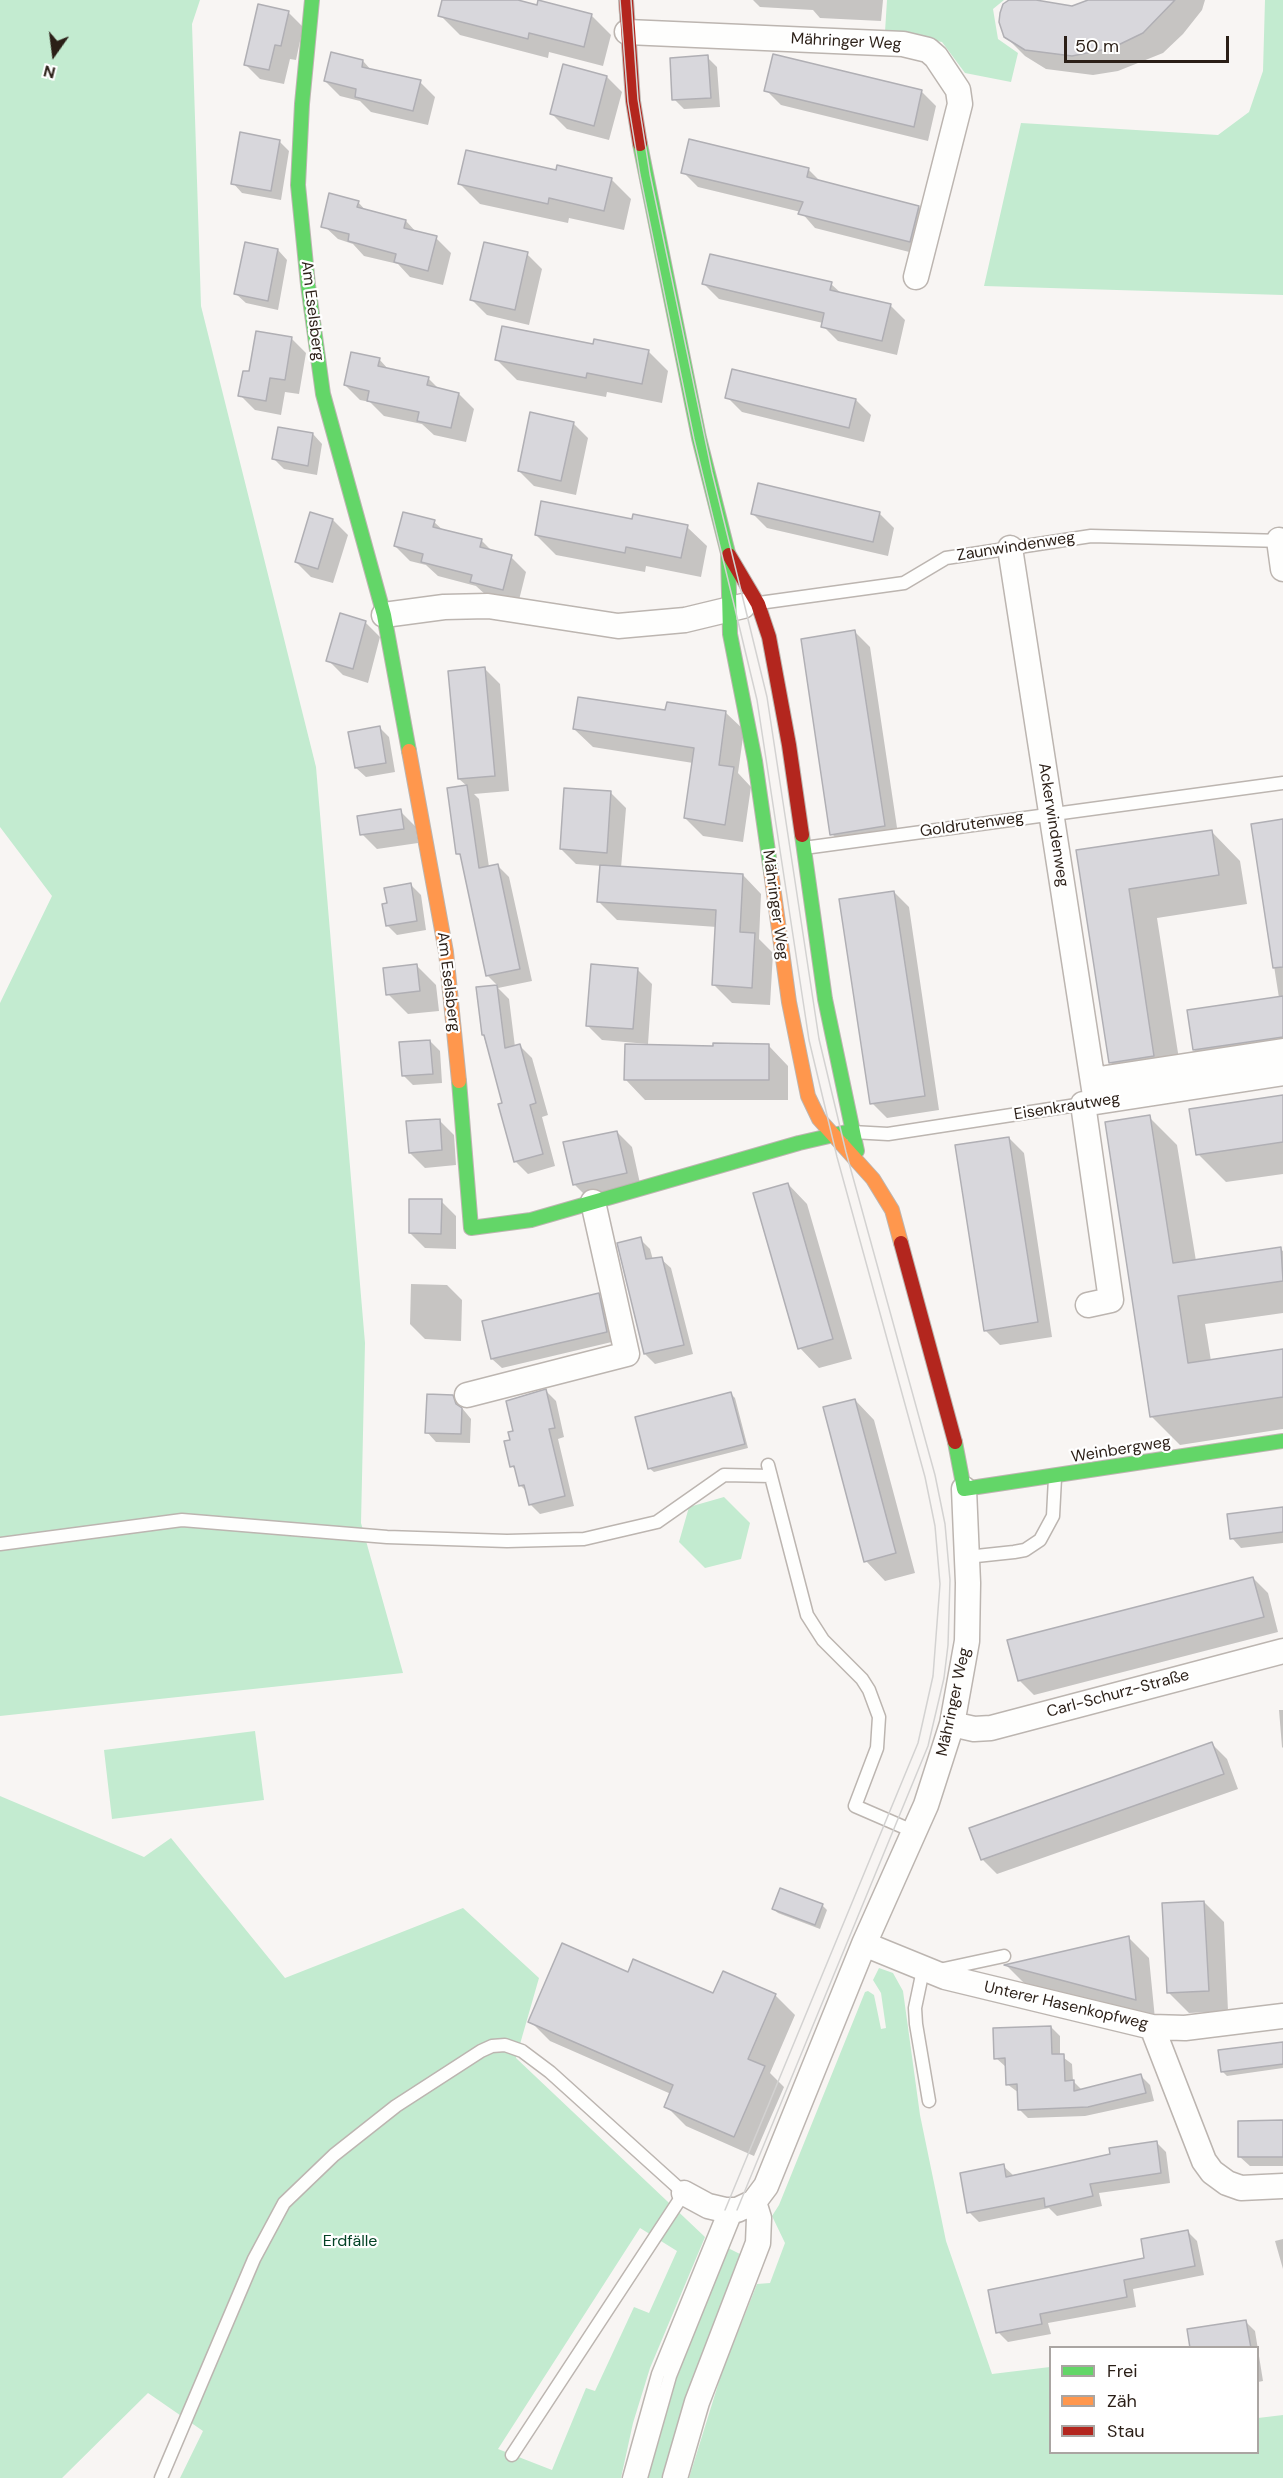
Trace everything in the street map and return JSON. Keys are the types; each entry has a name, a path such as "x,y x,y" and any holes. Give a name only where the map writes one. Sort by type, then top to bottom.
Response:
{"street":[{"name":"Am Eselsberg","path":"312,0 302,104 298,185 308,285 323,394 384,615 446,952 461,1097 471,1228 531,1220 851,1131"},
{"name":"Mähringer Weg","path":"626,0 633,101 645,175 699,438 728,553 730,634 755,761 795,1038 808,1096 819,1119 873,1179"},
{"name":"Mähringer Weg","path":"627,32 903,44 928,50 955,83 960,104 916,277"},
{"path":"1281,540 1283,568"},
{"name":"Ackerwindenweg","path":"1010,548 1091,1096 1111,1300 1088,1305"},
{"name":"Mähringer Weg","path":"728,553 758,604 769,637 780,696 825,999 851,1131 858,1154 889,1203 895,1219 958,1453 964,1489 967,1557 967,1641 952,1724 937,1776 915,1832 864,1944 770,2178 739,2207"},
{"path":"384,615 444,607 488,606 618,626 665,623 758,604"},
{"name":"Eisenkrautweg","path":"1091,1096 1283,1051"},
{"name":"Eisenkrautweg","path":"1091,1096 1283,1073"},
{"path":"466,1395 627,1354 593,1202"},
{"name":"Weinbergweg","path":"964,1489 1283,1441"},
{"name":"Carl-Schurz-Straße","path":"952,1724 974,1729 991,1728 1283,1651"},
{"name":"Unterer Hasenkopfweg","path":"864,1944 926,1971 1152,2027 1185,2028 1283,2016"},
{"path":"1152,2027 1204,2162 1212,2172 1227,2183 1241,2188 1283,2186"},
{"path":"675,2478 697,2402 758,2243 759,2218 739,2207 708,2206 684,2193"}],"lane":[{"name":"Zaunwindenweg","path":"758,604 904,583 946,558 1091,536 1281,540"},
{"name":"Goldrutenweg","path":"803,848 1283,783"},
{"name":"Eisenkrautweg","path":"851,1131 888,1134 1091,1096"},
{"path":"0,1544 182,1520 387,1537 507,1541 584,1539 657,1522 724,1475 769,1470 807,1615 823,1641 862,1679 872,1696 879,1717 877,1748 855,1806 915,1832"},
{"path":"967,1557 1025,1550 1040,1540 1053,1516 1055,1477"},
{"path":"929,2101 915,2008 926,1971 1004,1956"},
{"path":"161,2478 254,2259 284,2203 362,2132 396,2106 480,2051 492,2046 506,2045 522,2051 550,2072 684,2193 512,2455"},
{"path":"629,2478 658,2374 739,2207"},
{"path":"641,2478 670,2376 739,2207"}],"green space":[{"path":"0,0 200,0 192,24 201,306 316,767 365,1343 361,1523 403,1673 0,1716 0,1003 52,896 0,827"},
{"path":"887,0 1004,0 993,9 998,39 1018,53 1011,82 965,73 942,42 885,32"},
{"path":"1265,0 1283,0 1283,295 984,286 1021,123 1218,135 1249,112 1263,71"},
{"path":"724,1497 750,1523 741,1559 705,1568 679,1542 689,1507"},
{"path":"255,1731 264,1800 112,1819 104,1750"},
{"name":"Erdfälle","path":"0,1796 144,1857 171,1838 285,1978 463,1908 539,1978 516,2058 705,2237 650,2368 633,2423 621,2478 180,2478 203,2431 148,2393 62,2478 0,2478","holes":["640,2228 677,2251 649,2313 634,2307 595,2391 586,2388 552,2470 498,2449"]},
{"path":"879,1968 893,1973 903,1991 920,2115 946,2241 992,2374 1049,2367 1049,2454 1259,2454 1259,2418 1283,2415 1283,2478 689,2478 722,2372 757,2284 770,2283 785,2243 772,2216 779,2205 865,1992 868,1991 874,1995 881,2029 886,2028 881,1993 873,1980"},
{"path":"728,2248 742,2255 687,2394 664,2478 648,2478 672,2390"}],"building":[{"path":"442,0 518,0 537,5 538,0 592,14 584,47 529,33 528,39 438,16"},
{"path":"1009,0 1036,0 1072,6 1088,0 1175,0 1143,33 1112,48 1072,56 1025,50 1004,37 999,22 1000,13 1003,4"},
{"path":"258,4 289,11 281,46 275,45 269,70 244,65"},
{"path":"331,52 363,60 362,67 421,80 413,111 355,97 356,89 324,81"},
{"path":"773,54 922,90 914,127 764,91"},
{"path":"708,55 711,98 672,100 670,58"},
{"path":"563,64 607,76 594,126 550,114"},
{"path":"240,132 280,140 271,191 231,184"},
{"path":"689,139 809,168 807,177 919,206 910,242 798,214 803,202 681,173"},
{"path":"466,150 556,170 557,165 612,178 604,211 549,198 548,204 458,184"},
{"path":"329,193 359,201 357,207 406,220 404,228 437,236 428,271 394,262 396,254 348,241 349,234 321,227"},
{"path":"245,242 278,249 268,301 234,294"},
{"path":"484,242 528,252 515,310 470,300"},
{"path":"710,254 832,282 830,290 891,304 882,341 821,327 824,313 702,284"},
{"path":"502,326 593,344 594,339 649,350 642,384 587,373 586,378 495,360"},
{"path":"256,331 292,337 285,380 270,378 266,401 238,396 243,371 249,371"},
{"path":"351,352 380,358 378,366 429,377 427,385 459,393 451,428 417,421 419,412 367,401 369,391 344,385"},
{"path":"732,369 856,399 849,428 725,398"},
{"path":"530,412 574,422 561,481 518,471"},
{"path":"278,427 313,433 308,466 272,459"},
{"path":"758,483 880,512 873,542 751,514"},
{"path":"541,501 632,519 633,514 688,525 681,558 626,547 625,553 535,535"},
{"path":"310,512 333,519 318,569 295,562"},
{"path":"403,512 435,520 433,527 482,539 480,547 512,555 503,590 470,582 472,575 421,562 423,554 394,546"},
{"path":"340,613 366,621 353,669 326,661"},
{"path":"855,630 885,826 830,835 801,639"},
{"path":"485,667 495,776 458,779 448,671"},
{"path":"578,697 665,710 667,702 726,711 719,765 734,767 725,825 684,818 694,748 573,729"},
{"path":"380,726 386,763 355,768 348,732"},
{"path":"467,785 479,868 498,864 520,969 486,976 460,854 456,854 447,788"},
{"path":"564,788 611,791 607,853 560,849"},
{"path":"401,809 404,829 360,835 357,816"},
{"path":"1283,819 1283,967 1273,968 1251,824"},
{"path":"1212,830 1219,875 1129,889 1154,1056 1109,1063 1076,850"},
{"path":"600,865 743,874 740,932 755,933 752,988 712,985 716,910 597,902"},
{"path":"411,883 417,921 386,926 382,904 387,903 384,888"},
{"path":"894,891 925,1096 870,1104 839,899"},
{"path":"417,964 420,991 386,995 383,968"},
{"path":"591,964 638,968 633,1029 586,1026"},
{"path":"497,985 505,1048 520,1044 536,1103 530,1105 543,1154 514,1162 498,1104 502,1103 484,1035 482,1035 476,987"},
{"path":"1283,996 1283,1037 1193,1050 1187,1010"},
{"path":"430,1040 433,1074 402,1076 399,1042"},
{"path":"713,1043 769,1044 769,1080 624,1080 625,1044 713,1046"},
{"path":"1283,1095 1283,1142 1196,1155 1189,1109"},
{"path":"1150,1115 1173,1263 1281,1247 1283,1281 1178,1296 1188,1363 1283,1349 1283,1397 1150,1417 1105,1122"},
{"path":"440,1119 442,1150 409,1153 406,1121"},
{"path":"617,1131 627,1173 573,1185 563,1142"},
{"path":"1009,1137 1038,1322 984,1331 955,1145"},
{"path":"788,1183 833,1339 798,1349 753,1193"},
{"path":"409,1199 442,1199 441,1234 409,1233"},
{"path":"641,1237 646,1259 662,1257 684,1345 644,1354 617,1243"},
{"path":"599,1293 607,1332 491,1359 482,1321"},
{"path":"546,1389 555,1428 549,1429 565,1496 529,1505 524,1485 519,1486 514,1466 510,1467 504,1441 510,1440 508,1432 513,1431 506,1401"},
{"path":"731,1392 745,1444 648,1469 635,1417"},
{"path":"427,1394 453,1395 456,1404 462,1408 461,1434 425,1433"},
{"path":"855,1399 896,1553 864,1562 823,1407"},
{"path":"1283,1507 1283,1532 1230,1539 1227,1514"},
{"path":"1253,1577 1264,1617 1018,1681 1007,1640"},
{"path":"1212,1742 1224,1774 981,1860 969,1828"},
{"path":"780,1888 823,1904 815,1925 772,1909"},
{"path":"1204,1901 1209,1991 1167,1993 1162,1903"},
{"path":"1129,1936 1136,2000 1004,1965"},
{"path":"562,1943 628,1972 633,1959 713,1993 723,1971 776,1994 748,2059 765,2066 734,2137 664,2107 673,2085 528,2022"},
{"path":"1051,2026 1052,2054 1064,2054 1065,2081 1074,2080 1074,2091 1141,2074 1146,2093 1088,2107 1018,2110 1017,2084 1006,2085 1005,2058 994,2059 993,2028"},
{"path":"1283,2042 1283,2064 1221,2072 1218,2050"},
{"path":"1283,2120 1283,2157 1238,2157 1238,2121"},
{"path":"1157,2141 1161,2173 1090,2184 1093,2196 1045,2207 1044,2198 967,2213 960,2173 1004,2164 1006,2177 1110,2154 1109,2148"},
{"path":"1188,2230 1195,2266 1124,2280 1127,2297 1040,2314 1042,2324 996,2333 988,2290 1144,2258 1141,2239"},
{"path":"1246,2320 1251,2346 1190,2346 1187,2329"}],"tram line":[{"path":"620,0 628,102 640,175 694,439 757,700 809,1040 837,1157 925,1477 935,1526 940,1584 933,1676 918,1743 725,2210"},
{"path":"631,0 638,99 650,174 712,472 767,697 819,1039 846,1152 935,1475 945,1524 950,1580 948,1645 944,1678 928,1746 737,2210"}],"traffic: fast":[{"path":"312,0 302,104 298,185 308,285 323,394 384,615 409,751"},
{"path":"640,144 699,438 728,553 730,634 755,761 771,872"},
{"path":"802,835 825,999 857,1151"},
{"path":"459,1081 471,1228 531,1220 799,1143 851,1131"},
{"path":"955,1442 964,1489 1283,1441"}],"traffic: slow":[{"path":"409,751 446,952 459,1081"},
{"path":"771,872 789,1002 808,1096 819,1119 873,1179 892,1210 901,1243"}],"traffic: jam":[{"path":"626,0 633,101 640,144"},
{"path":"729,555 758,604 769,637 789,745 802,835"},
{"path":"901,1243 955,1442"}]}
